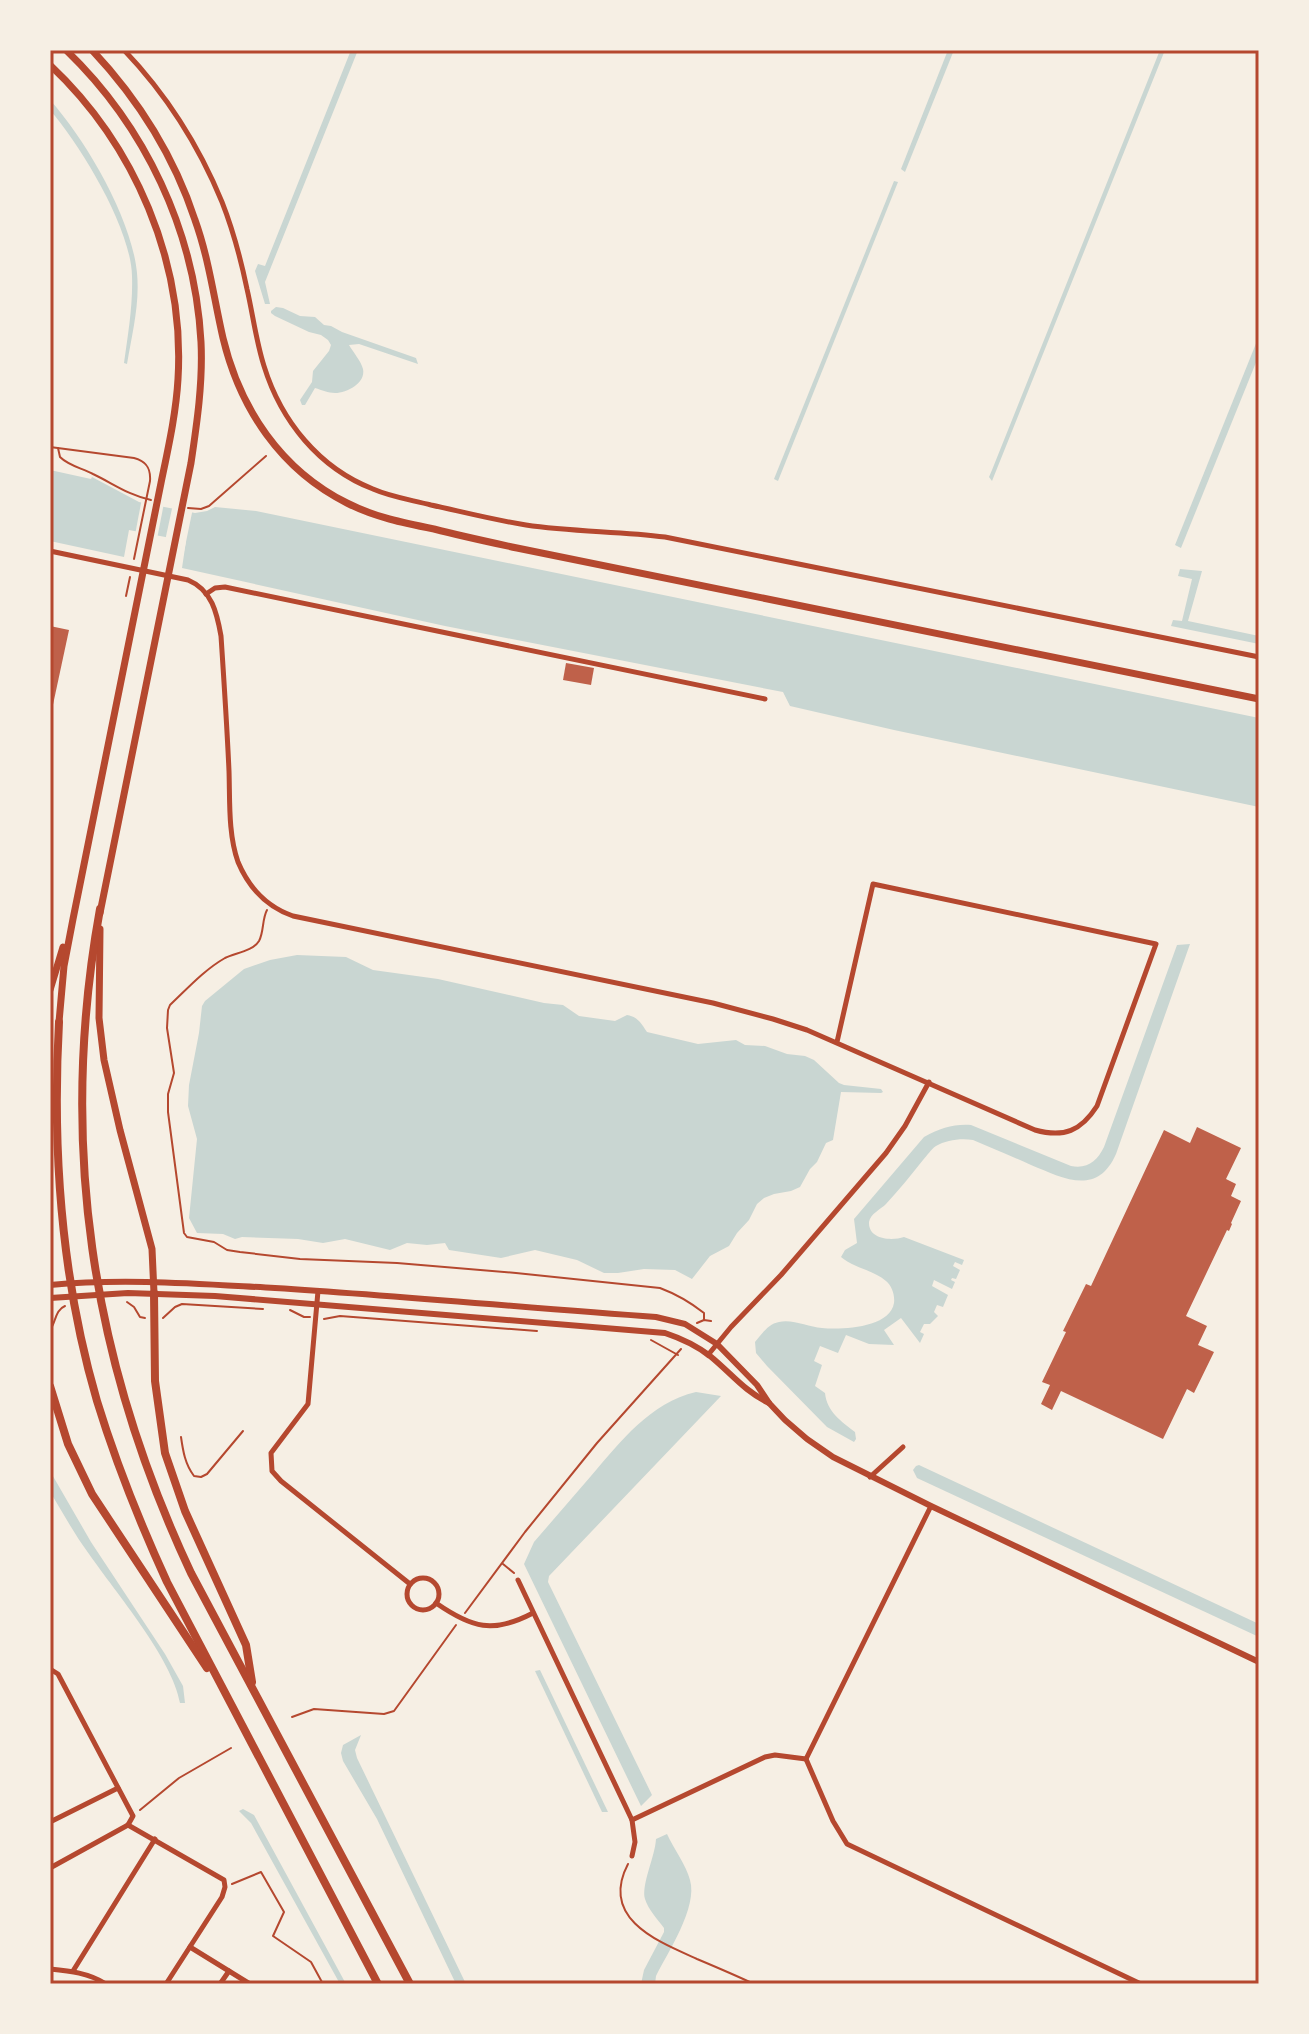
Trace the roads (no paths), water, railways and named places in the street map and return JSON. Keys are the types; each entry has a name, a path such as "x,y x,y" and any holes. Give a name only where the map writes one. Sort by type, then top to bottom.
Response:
{"highway":[{"path":"100,909 88,980 82,1081 84,1164 94,1260 122,1395 166,1517 191,1573 410,1984"},
{"path":"59,1022 56,1134 61,1206 67,1263 96,1398 138,1516 167,1582 378,1984"},
{"path":"154,1293 155,1381 165,1453 185,1511 246,1645 253,1690"},
{"path":"50,1386 68,1444 92,1494 234,1708"}],"main road":[{"path":"66,50 103,88 138,138 166,193 184,245 199,320 201,354 197,422 186,488 100,909 99,1018 104,1060 152,1249 154,1293"},
{"path":"92,50 138,106 178,176 202,241 229,360 251,414 290,463 343,501 394,521 517,548 1259,699"},
{"path":"50,65 95,114 133,173 147,203 165,257 178,336 174,411 64,966 59,1022"},
{"path":"50,990 73,919"}],"street":[{"path":"124,50 186,130 211,177 245,277 263,364 280,405 296,431 313,449 351,479 395,496 528,525 665,537 1259,657"},
{"path":"50,551 183,579 197,584 206,594 216,611 221,636 234,847 243,872 258,893 269,905 293,916 713,1003 773,1019 837,1042 1035,1130 1057,1134 1077,1128 1097,1106 1156,944 873,884 837,1042"},
{"path":"206,594 215,588 225,587 765,699"},
{"path":"708,1355 886,1153 929,1082"},
{"path":"50,1285 154,1281 318,1291 656,1317 685,1324 717,1344 757,1385 769,1403 807,1439 833,1457 1259,1662"},
{"path":"318,1291 308,1404 271,1453 272,1471 410,1584"},
{"path":"50,1298 111,1293 215,1296 665,1333 708,1355 752,1395 769,1403"},
{"path":"870,1477 903,1447"},
{"path":"931,1506 806,1759 833,1821 847,1844 1141,1984"},
{"path":"425,1578 434,1582 439,1592 436,1603 426,1610 416,1609 409,1602 407,1593 410,1584 425,1578"},
{"path":"518,1580 632,1820 635,1842 632,1856"},
{"path":"436,1603 460,1620 481,1624 514,1623 533,1613"},
{"path":"50,1669 58,1674 133,1816 128,1825 50,1868"},
{"path":"632,1820 765,1757 775,1755 806,1759"},
{"path":"50,1822 118,1788"},
{"path":"128,1825 224,1880 222,1897 166,1984"},
{"path":"73,1971 155,1839"},
{"path":"190,1947 250,1984"},
{"path":"50,1969 73,1971 106,1984"},
{"path":"220,1984 229,1971"}],"lane":[{"path":"181,1437 189,1470 194,1476 201,1477 207,1474 243,1431"}]}
